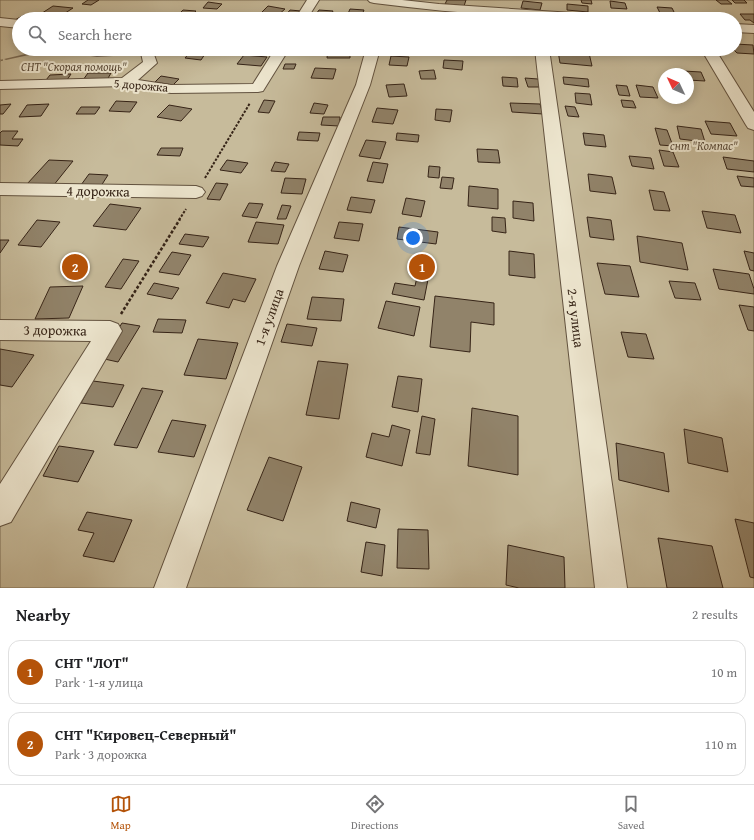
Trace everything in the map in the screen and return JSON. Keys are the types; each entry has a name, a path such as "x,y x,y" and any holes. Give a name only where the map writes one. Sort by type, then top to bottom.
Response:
{"street":[{"path":"306,12 314,0"},
{"path":"374,0 386,6 437,4 499,12"},
{"path":"0,22 12,23"},
{"path":"742,28 754,29"},
{"path":"125,82 150,63 148,56"},
{"name":"5 дорожка","path":"0,85 125,82 171,88 258,88 278,56"},
{"name":"1-я улица","path":"170,588 288,266 363,85 372,56"},
{"name":"2-я улица","path":"543,56 611,588"},
{"path":"712,56 754,125"},
{"name":"4 дорожка","path":"0,189 196,192"},
{"name":"3 дорожка","path":"0,330 110,331 0,510"}],"green space":[{"path":"0,0 754,0 754,588 0,588 0,61 3,60 0,60"}],"building":[{"path":"88,0 99,0 91,5 82,4"},
{"path":"447,0 466,0 464,6 445,4"},
{"path":"581,0 591,0 592,4 582,3"},
{"path":"716,0 727,0 732,4 721,4"},
{"path":"732,0 744,0 747,3 735,3"},
{"path":"523,1 542,3 540,10 521,8"},
{"path":"610,1 625,3 627,9 611,8"},
{"path":"208,2 222,4 217,9 203,8"},
{"path":"567,4 588,6 588,12 567,10"},
{"path":"53,6 73,8 67,12 44,12"},
{"path":"268,6 285,9 282,12 262,12"},
{"path":"657,7 672,8 674,12 660,12"},
{"path":"350,9 364,10 363,12 349,12"},
{"path":"183,10 196,11 195,12 181,12"},
{"path":"290,10 301,11 300,12 288,12"},
{"path":"319,10 333,11 332,12 318,12"},
{"path":"742,14 754,14 754,23 750,20 745,20"},
{"path":"742,44 753,45 754,54 742,53"},
{"path":"187,56 204,56 201,60 185,58"},
{"path":"243,56 267,57 261,66 237,64"},
{"path":"327,56 350,56 350,58 327,58"},
{"path":"391,56 409,57 407,66 389,65"},
{"path":"559,56 590,56 592,66 560,63"},
{"path":"444,60 463,61 462,70 443,68"},
{"path":"285,64 296,64 294,69 283,69"},
{"path":"315,68 336,69 333,79 311,78"},
{"path":"434,70 436,79 421,79 419,71"},
{"path":"694,72 701,72 705,81 694,80"},
{"path":"88,73 111,73 107,80 83,80"},
{"path":"71,74 67,80 46,80 50,75"},
{"path":"161,76 179,79 173,85 155,82"},
{"path":"502,77 517,78 518,87 503,86"},
{"path":"563,77 588,79 589,87 564,84"},
{"path":"525,78 538,79 541,87 528,87"},
{"path":"404,84 407,96 389,97 386,85"},
{"path":"616,85 627,86 630,96 619,95"},
{"path":"636,85 653,87 658,98 640,97"},
{"path":"575,93 590,94 592,105 576,103"},
{"path":"264,100 275,101 269,113 258,112"},
{"path":"621,100 633,101 636,108 623,107"},
{"path":"116,101 137,102 130,112 109,111"},
{"path":"314,103 328,105 324,114 310,113"},
{"path":"510,103 540,104 543,114 512,112"},
{"path":"11,104 3,114 0,114 0,105"},
{"path":"49,104 41,116 19,117 27,105"},
{"path":"169,105 192,109 181,121 157,117"},
{"path":"565,106 575,107 579,117 568,116"},
{"path":"81,107 100,107 95,114 76,114"},
{"path":"377,108 398,110 393,124 372,122"},
{"path":"436,109 452,110 450,122 435,120"},
{"path":"323,117 340,117 339,126 321,125"},
{"path":"705,121 730,123 737,136 711,134"},
{"path":"677,126 701,129 705,142 680,139"},
{"path":"655,128 667,130 673,146 660,145"},
{"path":"2,131 18,131 12,139 23,139 18,146 0,145 0,133"},
{"path":"299,132 320,133 318,141 297,140"},
{"path":"397,133 419,135 418,142 396,140"},
{"path":"583,133 604,135 606,147 585,145"},
{"path":"366,140 386,142 380,159 359,156"},
{"path":"161,148 183,148 180,156 157,155"},
{"path":"477,149 498,150 500,163 478,162"},
{"path":"659,150 673,152 679,167 664,166"},
{"path":"629,156 651,158 654,169 632,166"},
{"path":"723,157 754,161 754,172 727,169"},
{"path":"49,160 73,161 53,186 27,184"},
{"path":"227,160 248,163 241,173 220,170"},
{"path":"275,162 289,164 285,172 271,171"},
{"path":"373,162 388,164 383,183 367,181"},
{"path":"429,166 440,167 439,178 428,177"},
{"path":"89,174 108,175 101,186 81,185"},
{"path":"588,174 612,177 616,194 590,191"},
{"path":"737,176 754,178 754,187 741,186"},
{"path":"442,177 454,178 452,189 440,188"},
{"path":"285,178 306,179 302,194 281,193"},
{"path":"216,183 228,184 220,200 207,199"},
{"path":"469,186 498,189 498,209 468,206"},
{"path":"649,190 664,192 670,211 654,210"},
{"path":"351,197 375,200 371,213 347,210"},
{"path":"406,198 425,201 421,217 402,214"},
{"path":"513,201 533,203 534,221 513,218"},
{"path":"249,203 263,204 257,218 242,216"},
{"path":"110,204 141,208 126,230 93,226"},
{"path":"282,205 291,206 286,219 277,219"},
{"path":"702,211 735,215 741,233 707,228"},
{"path":"492,217 505,218 506,233 492,231"},
{"path":"587,217 611,220 614,240 590,237"},
{"path":"37,220 60,222 41,247 18,245"},
{"path":"256,222 284,225 278,244 248,242"},
{"path":"339,222 363,224 359,241 334,238"},
{"path":"399,227 438,232 436,244 397,239"},
{"path":"185,234 209,237 203,247 179,244"},
{"path":"637,236 682,243 688,270 640,262"},
{"path":"0,240 9,240 0,253"},
{"path":"325,251 348,255 343,272 319,269"},
{"path":"509,251 534,254 535,278 509,275"},
{"path":"744,251 754,253 754,271 750,270"},
{"path":"172,252 191,255 179,275 159,272"},
{"path":"123,259 139,261 121,289 105,287"},
{"path":"597,263 630,266 639,297 605,294"},
{"path":"419,268 430,269 424,300 392,294 395,283 415,286"},
{"path":"713,269 749,274 754,289 754,294 719,289"},
{"path":"223,273 256,279 245,302 233,299 229,308 206,303"},
{"path":"669,281 695,283 701,300 675,298"},
{"path":"154,283 179,288 172,299 147,294"},
{"path":"83,286 69,318 35,319 50,287"},
{"path":"435,296 494,303 494,325 471,322 470,352 430,347"},
{"path":"312,297 344,299 341,321 307,319"},
{"path":"386,301 420,307 414,336 378,328"},
{"path":"739,305 754,307 754,331 748,330"},
{"path":"158,319 186,320 182,333 153,332"},
{"path":"122,323 140,326 118,362 100,358"},
{"path":"287,324 317,328 312,346 281,342"},
{"path":"621,332 646,334 654,359 628,357"},
{"path":"198,339 238,343 226,379 184,375"},
{"path":"0,349 34,355 12,387 0,385"},
{"path":"318,361 348,364 339,419 306,415"},
{"path":"398,376 422,379 418,412 392,407"},
{"path":"93,381 124,385 113,407 81,403"},
{"path":"142,388 163,391 137,448 114,445"},
{"path":"472,408 518,416 518,475 468,466"},
{"path":"422,416 435,419 430,455 416,453"},
{"path":"172,420 206,425 194,457 158,452"},
{"path":"392,425 410,430 402,466 366,457 372,433 389,437"},
{"path":"684,429 722,438 728,472 688,463"},
{"path":"616,443 664,453 669,492 619,480"},
{"path":"59,446 94,451 78,482 43,476"},
{"path":"269,457 302,467 283,521 247,510"},
{"path":"351,502 380,509 376,528 347,521"},
{"path":"87,512 132,520 114,562 83,556 94,533 78,530"},
{"path":"735,519 754,523 754,578 750,577"},
{"path":"398,529 428,530 429,569 397,568"},
{"path":"658,538 712,546 723,588 667,588"},
{"path":"366,542 385,545 382,576 361,572"},
{"path":"508,545 564,557 565,588 519,588 506,585"}],"waterway":[{"path":"6,59 20,56"}],"place":[{"name":"СНТ \"Кировец-Северный\"","path":"75,267"},
{"name":"СНТ \"ЛОТ\"","path":"422,267"}],"park label":[{"name":"СНТ \"Скорая помощь\"","path":"74,66"},
{"name":"снт \"Компас\"","path":"704,145"}]}
